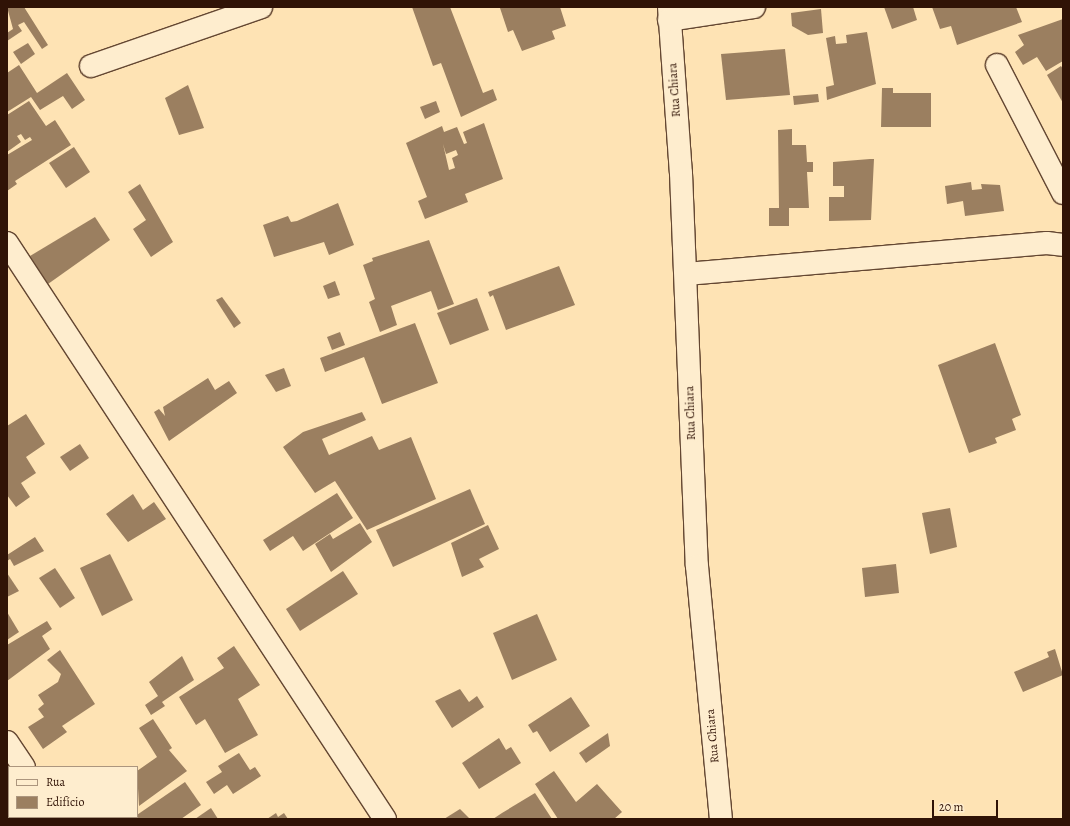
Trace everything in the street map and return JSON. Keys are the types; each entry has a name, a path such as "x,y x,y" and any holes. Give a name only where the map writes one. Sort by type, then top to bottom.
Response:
{"street":[{"path":"91,66 261,7"},
{"path":"669,14 754,7"},
{"name":"Rua Chiara","path":"669,14 686,274 697,566 721,819"},
{"path":"997,65 1063,193"},
{"path":"7,243 15,271 385,819"},
{"path":"686,274 1047,243 1063,245"},
{"path":"7,742 23,766"}],"building":[{"path":"7,7 24,7 48,45 42,49 24,22 18,25 22,31 7,41 7,33 13,29"},
{"path":"412,7 450,7 483,93 493,89 497,100 461,117 441,63 433,66"},
{"path":"560,7 566,26 552,31 555,39 522,51 513,30 508,32 500,8"},
{"path":"884,7 913,7 917,20 892,29"},
{"path":"932,7 1016,7 1022,22 957,45 951,26 940,29"},
{"path":"821,9 823,33 808,35 792,26 791,13"},
{"path":"1063,19 1063,61 1046,71 1037,57 1023,65 1015,52 1024,45 1018,35"},
{"path":"867,32 876,84 827,100 826,87 834,85 826,38 835,36 836,44 847,43 846,35"},
{"path":"28,43 35,54 21,64 13,52"},
{"path":"785,49 790,95 726,100 721,54"},
{"path":"19,65 37,93 67,73 85,100 72,109 63,96 40,110 31,97 7,112 7,73"},
{"path":"1061,66 1063,69 1063,103 1047,75"},
{"path":"188,85 204,128 179,135 165,98"},
{"path":"882,88 893,88 893,93 931,93 931,127 881,127"},
{"path":"818,94 819,102 794,105 793,96"},
{"path":"29,101 46,126 55,120 71,145 15,181 17,184 7,191 7,155 32,140 30,137 25,140 21,134 17,136 21,142 7,152 7,115"},
{"path":"436,101 440,112 425,119 420,107"},
{"path":"484,123 503,179 465,194 468,202 425,219 418,201 427,197 406,143 442,126 444,132 457,127 464,144 467,143 463,132","holes":["443,144 446,154 456,150 458,155 452,158 455,168 449,170"]},
{"path":"792,129 792,145 806,145 807,162 813,162 813,172 807,172 809,208 789,208 789,226 769,226 769,208 779,208 778,130"},
{"path":"74,147 90,172 66,188 49,163"},
{"path":"874,159 871,220 829,221 829,197 844,197 844,186 833,186 833,162"},
{"path":"971,182 972,190 982,189 981,184 1000,185 1004,211 965,216 963,201 947,204 945,186"},
{"path":"140,184 173,242 151,257 133,229 146,220 128,192"},
{"path":"338,203 354,245 329,255 324,242 274,257 263,225 288,216 291,222 297,221"},
{"path":"95,217 110,240 48,284 30,256"},
{"path":"429,240 454,304 438,310 431,291 391,306 397,325 380,332 369,302 375,299 363,265 373,261 372,258"},
{"path":"559,266 575,305 506,330 493,295 490,297 488,292"},
{"path":"335,281 340,295 328,299 323,286"},
{"path":"222,297 241,323 234,328 216,300"},
{"path":"477,298 489,330 450,345 437,313"},
{"path":"415,323 438,383 382,404 364,357 325,372 320,358"},
{"path":"340,332 345,345 332,350 327,337"},
{"path":"995,343 1021,415 1012,419 1016,430 995,438 997,443 969,453 938,365"},
{"path":"284,368 291,386 276,392 265,375"},
{"path":"208,378 215,390 229,381 237,393 169,441 154,412 159,409 165,416 163,407"},
{"path":"362,412 366,420 322,439 329,455 372,436 379,450 411,437 436,499 367,530 335,481 315,493 283,447 303,432"},
{"path":"26,414 45,444 26,457 36,473 21,483 30,497 16,507 7,495 7,426"},
{"path":"80,444 89,458 70,471 60,457"},
{"path":"470,489 485,524 393,567 376,530"},
{"path":"337,493 353,518 303,551 293,536 270,551 263,540"},
{"path":"133,494 143,510 154,502 166,519 128,542 106,514"},
{"path":"950,508 957,547 930,554 922,513"},
{"path":"360,523 372,542 331,572 315,544 330,534 333,539"},
{"path":"488,525 499,549 479,559 484,567 462,577 451,543"},
{"path":"35,537 44,551 14,566 10,559 7,561 7,555"},
{"path":"110,554 133,600 102,616 80,568"},
{"path":"896,564 899,593 865,597 862,568"},
{"path":"55,568 75,598 60,608 39,578"},
{"path":"343,571 358,594 300,631 286,609"},
{"path":"7,573 19,591 7,597"},
{"path":"7,612 19,632 7,640"},
{"path":"537,614 557,660 512,680 493,633"},
{"path":"47,621 52,629 42,636 50,649 7,681 7,645"},
{"path":"234,646 260,685 238,699 258,735 225,753 205,719 196,725 179,697 224,668 217,658"},
{"path":"1055,649 1063,675 1023,692 1014,672 1049,657 1047,652"},
{"path":"60,650 95,704 62,726 67,732 43,749 28,727 44,717 38,709 44,704 38,695 58,682 61,674 47,660"},
{"path":"182,656 194,680 162,702 165,706 151,715 145,705 158,696 149,682"},
{"path":"460,689 469,702 477,696 484,707 452,728 435,701"},
{"path":"571,697 590,726 550,752 537,731 533,733 528,725"},
{"path":"153,719 172,748 169,750 187,771 139,806 138,770 157,757 139,728"},
{"path":"608,733 610,746 586,763 579,753"},
{"path":"499,738 506,750 511,747 521,763 479,789 462,763"},
{"path":"239,753 250,770 255,767 261,776 233,794 227,785 214,794 206,782 222,772 218,766"},
{"path":"554,771 576,802 597,784 622,812 614,819 558,819 535,784"},
{"path":"185,782 201,805 181,819 131,819 138,818 138,814"},
{"path":"535,793 552,819 493,819 502,813"},
{"path":"211,808 218,819 195,819"},
{"path":"460,809 470,819 444,819"},
{"path":"276,813 278,817 284,813 288,819 267,819"},
{"path":"80,818 111,819 81,819"}]}
